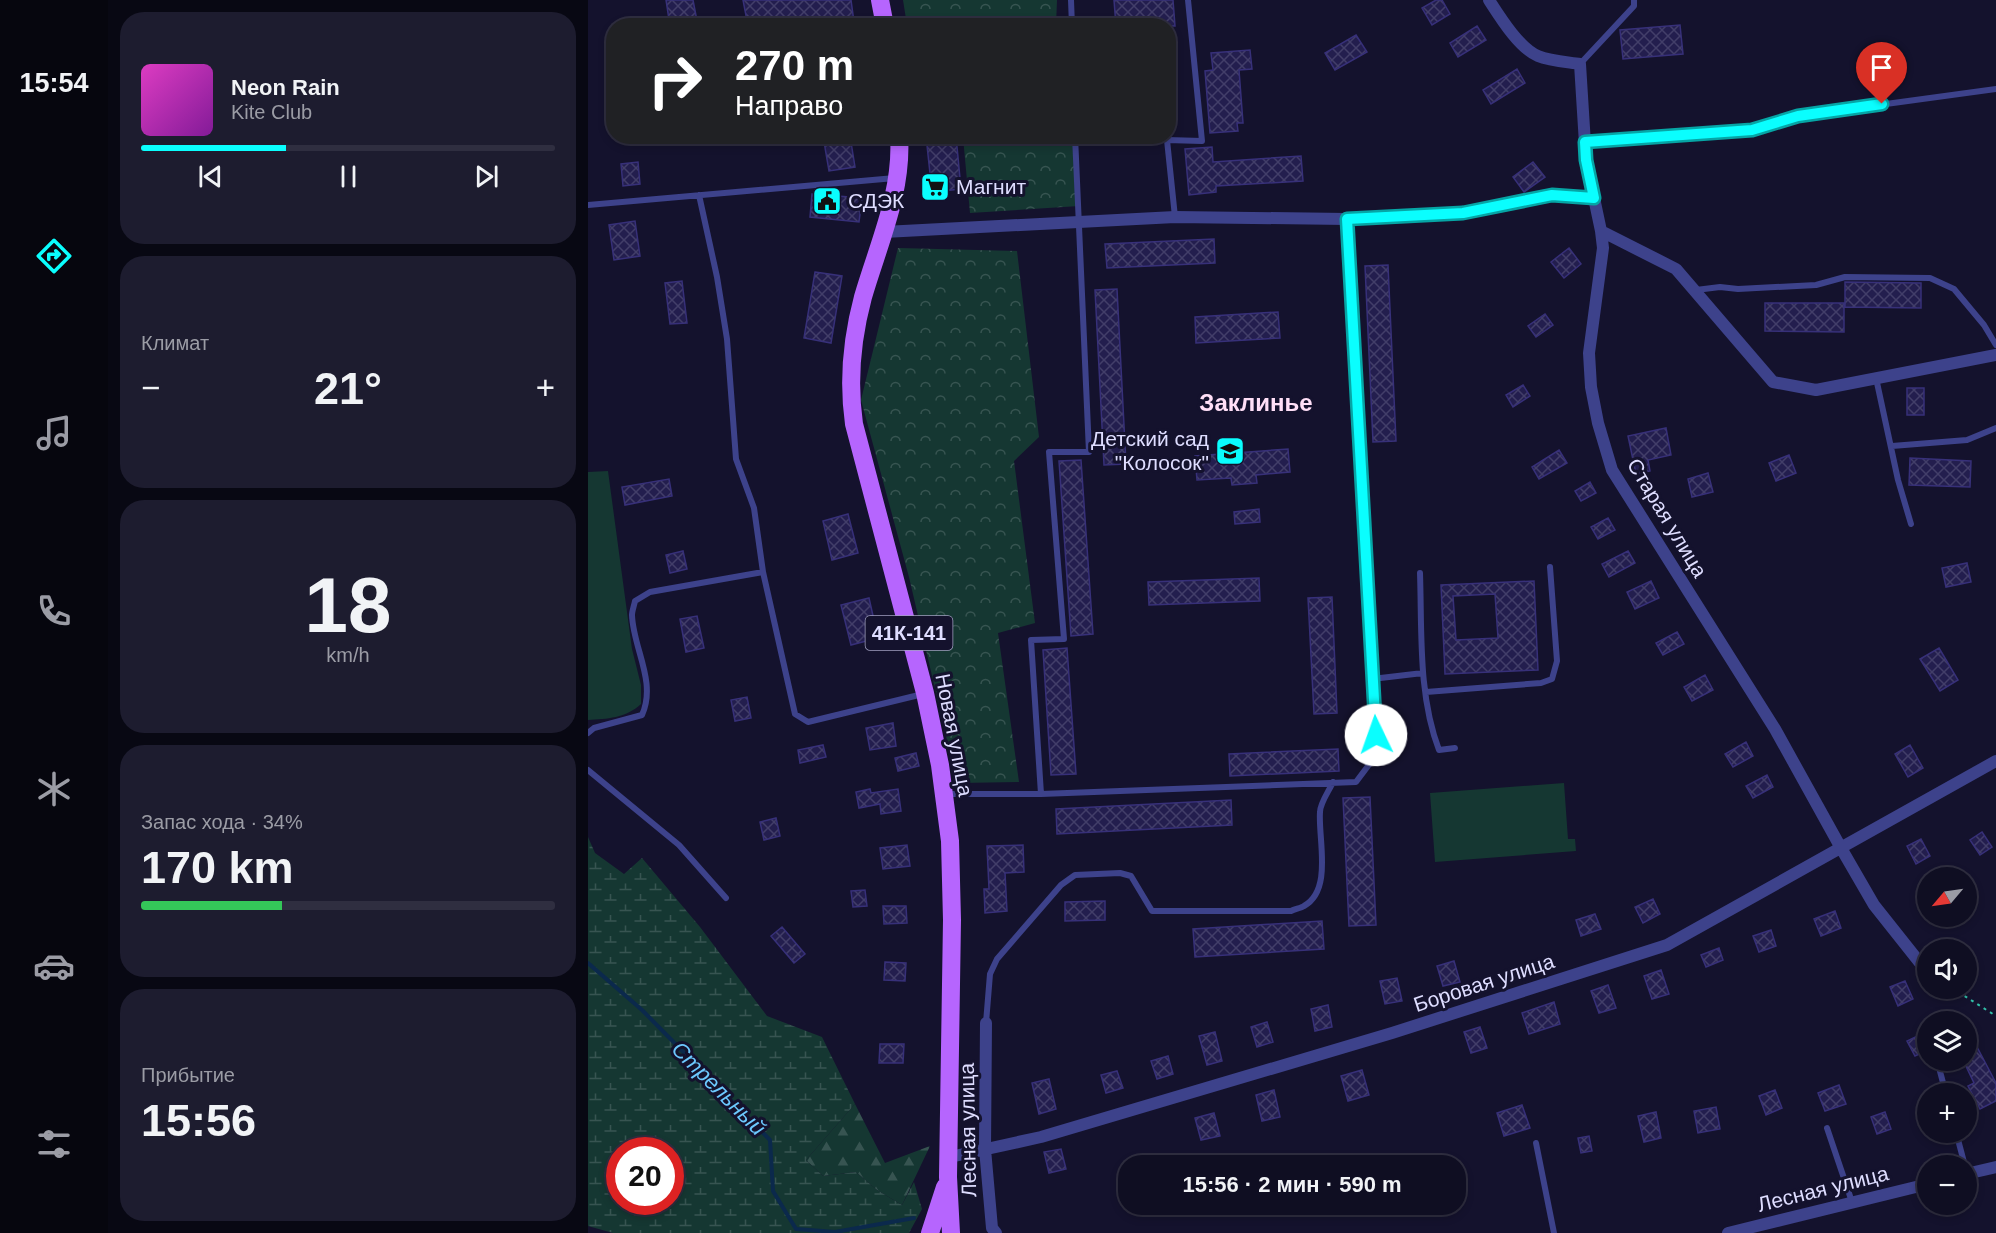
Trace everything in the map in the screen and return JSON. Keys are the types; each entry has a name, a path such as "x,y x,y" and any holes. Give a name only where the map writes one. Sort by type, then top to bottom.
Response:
{"main road":[{"path":"880,0 883,18"},
{"name":"Новая улица","path":"899,144 897,178 856,332 850,398 854,424 925,693 940,765 950,841 950,1157 948,1177"},
{"name":"41К-141","path":"930,1233 948,1177"},
{"name":"41К-141","path":"948,1177 951,1233"}],"street":[{"path":"1489,0 1500,18 1524,47 1538,56 1580,64"},
{"name":"Старая улица","path":"1580,64 1586,160 1602,231 1603,248 1589,352 1591,387 1598,423 1612,470 1775,729 1874,904 1917,959"},
{"path":"884,232 1174,217 1347,219 1463,213 1552,195 1594,198"},
{"path":"1602,231 1676,269 1773,382 1816,390 1996,355"},
{"name":"Боровая улица","path":"950,1157 1041,1137 1381,1037 1667,945 1996,760"},
{"name":"Лесная улица","path":"986,1023 985,1149 992,1228 996,1233"},
{"path":"1977,1172 1996,1167"},
{"name":"Лесная улица","path":"1728,1233 1917,1187"}],"lane":[{"path":"1071,0 1072,18"},
{"path":"1176,140 1202,141 1188,0"},
{"path":"1580,64 1634,6 1634,0"},
{"path":"1585,142 1752,130 1798,116 1996,89"},
{"path":"1041,794 1030,640 1064,639 1050,452 1089,452 1076,144"},
{"path":"1167,144 1174,217"},
{"path":"588,205 897,178"},
{"path":"699,195 727,339 736,459 754,508 763,572 795,714 808,722 925,693"},
{"path":"944,794 1041,794 1356,782 1377,754 1347,219"},
{"path":"1694,290 1720,286 1738,289 1816,285 1845,277 1930,278 1954,289 1984,326 1996,345"},
{"path":"1876,378 1898,480 1911,524"},
{"path":"1892,446 1967,440 1996,428"},
{"path":"1426,692 1541,683 1552,679 1557,661 1550,567"},
{"path":"588,733 594,728 642,715 645,709 647,688 632,616 635,601 650,592 763,572"},
{"path":"1420,573 1423,673 1432,731 1439,750 1455,748"},
{"path":"1372,680 1423,673"},
{"path":"588,770 679,845 726,898"},
{"path":"986,1023 990,974 996,959 1061,885 1075,875 1120,873 1131,876 1152,911 1291,911 1305,906 1317,895 1323,856 1320,810 1333,782"},
{"path":"1827,1128 1852,1202"},
{"path":"1536,1143 1554,1233"}],"path":[{"path":"1969,999 1996,1016"}],"green space":[{"path":"903,0 1057,0 1056,18 906,18"},
{"path":"964,144 1075,144 1079,206 970,213"},
{"path":"898,248 1017,251 1039,437 1014,461 1035,623 998,633 1019,782 957,783 909,577 861,400"},
{"path":"608,471 632,649 641,685 641,704 623,715 588,720 588,472"},
{"path":"1564,783 1568,839 1575,839 1576,851 1435,862 1430,793"},
{"path":"588,837 595,853 624,874 642,858 700,927 767,1016 822,1037 855,1104 806,1160 823,1176 856,1172 877,1190 902,1205 914,1182 922,1209 909,1233 613,1233 588,1226"},
{"path":"855,1104 885,1163 930,1146 902,1205 877,1190 856,1172 823,1176 806,1160"}],"building":[{"path":"666,0 693,0 696,18 669,18"},
{"path":"743,0 851,0 853,18 746,18"},
{"path":"1114,0 1173,0 1174,18 1115,18"},
{"path":"1436,0 1442,0 1450,14 1432,25 1422,8"},
{"path":"1680,25 1683,54 1623,59 1620,30"},
{"path":"1477,26 1486,40 1458,57 1450,43"},
{"path":"1356,35 1367,52 1335,70 1325,53"},
{"path":"1250,50 1252,69 1239,70 1243,123 1237,123 1238,131 1210,133 1205,71 1213,70 1211,53"},
{"path":"1517,69 1525,83 1491,104 1483,90"},
{"path":"824,144 851,144 855,167 829,171"},
{"path":"927,144 957,144 961,189 932,192"},
{"path":"1212,147 1213,162 1301,156 1303,181 1216,186 1216,192 1189,195 1185,149"},
{"path":"638,162 640,184 623,186 621,164"},
{"path":"1533,162 1545,177 1524,192 1513,177"},
{"path":"812,194 862,198 859,222 810,217"},
{"path":"635,221 640,256 614,260 609,225"},
{"path":"1214,239 1215,263 1107,268 1105,244"},
{"path":"1569,248 1581,264 1564,278 1551,262"},
{"path":"1388,265 1396,441 1373,442 1365,266"},
{"path":"815,272 842,276 831,343 804,338"},
{"path":"682,281 687,323 670,324 665,283"},
{"path":"1845,282 1921,283 1921,308 1845,307"},
{"path":"1117,289 1126,464 1104,465 1095,290"},
{"path":"1765,303 1844,303 1844,332 1765,331"},
{"path":"1278,312 1280,338 1196,343 1195,317"},
{"path":"1545,314 1553,325 1536,337 1528,326"},
{"path":"1523,385 1530,396 1513,407 1506,395"},
{"path":"1907,388 1924,388 1924,415 1907,415"},
{"path":"1666,428 1671,455 1648,460 1650,471 1636,474 1628,436"},
{"path":"1288,449 1290,472 1256,475 1257,483 1232,485 1231,478 1197,480 1195,456"},
{"path":"1559,450 1567,463 1539,479 1532,467"},
{"path":"1789,455 1796,473 1776,481 1769,463"},
{"path":"1910,458 1971,461 1970,487 1909,485"},
{"path":"1081,460 1093,634 1071,636 1059,461"},
{"path":"1708,473 1713,492 1692,497 1688,479"},
{"path":"669,479 672,496 625,505 622,487"},
{"path":"1590,482 1596,493 1581,501 1575,491"},
{"path":"1259,509 1260,522 1235,524 1234,512"},
{"path":"848,514 858,553 832,560 823,521"},
{"path":"1608,518 1615,530 1598,539 1591,527"},
{"path":"683,551 687,569 670,573 666,555"},
{"path":"1628,551 1635,563 1609,577 1602,564"},
{"path":"1967,563 1971,582 1946,587 1942,568"},
{"path":"1259,578 1260,601 1149,605 1148,582"},
{"path":"1534,581 1538,670 1445,674 1441,585","holes":["1495,594 1498,638 1456,640 1453,596"]},
{"path":"1651,581 1659,598 1635,609 1627,592"},
{"path":"1332,597 1337,713 1314,714 1308,598"},
{"path":"869,598 878,638 851,645 841,605"},
{"path":"697,616 704,648 686,652 680,619"},
{"path":"1677,632 1684,644 1663,655 1656,643"},
{"path":"1067,648 1076,774 1051,775 1043,650"},
{"path":"1939,648 1958,680 1940,691 1920,659"},
{"path":"1705,675 1713,690 1692,701 1684,687"},
{"path":"747,697 751,718 735,721 731,700"},
{"path":"893,723 896,746 870,750 866,728"},
{"path":"1746,742 1753,756 1733,767 1725,754"},
{"path":"823,745 826,757 800,763 798,750"},
{"path":"1910,745 1923,768 1908,777 1895,754"},
{"path":"1338,749 1339,771 1230,776 1229,754"},
{"path":"916,753 919,766 898,771 895,758"},
{"path":"1767,775 1773,787 1753,798 1746,786"},
{"path":"870,789 871,793 898,789 901,811 881,814 880,804 859,808 856,792"},
{"path":"1370,797 1376,925 1349,926 1343,798"},
{"path":"1231,800 1232,825 1057,834 1056,809"},
{"path":"776,818 780,836 764,840 760,822"},
{"path":"1982,832 1992,847 1980,855 1970,840"},
{"path":"1921,839 1930,856 1916,864 1907,846"},
{"path":"907,845 910,866 883,869 880,848"},
{"path":"1023,845 1024,872 1005,873 1007,911 985,913 984,889 989,889 987,846"},
{"path":"865,890 867,906 853,907 851,891"},
{"path":"1653,899 1660,914 1643,923 1635,907"},
{"path":"1105,901 1105,920 1065,921 1065,902"},
{"path":"883,906 906,906 907,923 884,924"},
{"path":"1835,911 1841,928 1821,936 1814,919"},
{"path":"1595,914 1601,929 1581,936 1576,920"},
{"path":"1322,921 1324,949 1195,957 1193,929"},
{"path":"782,927 805,954 794,963 771,936"},
{"path":"1771,930 1776,946 1759,952 1753,936"},
{"path":"1719,948 1723,960 1706,967 1701,955"},
{"path":"1454,961 1460,982 1443,986 1437,966"},
{"path":"885,962 906,963 905,981 884,980"},
{"path":"1661,970 1669,994 1652,999 1644,976"},
{"path":"1397,978 1402,1001 1385,1004 1380,981"},
{"path":"1905,981 1913,999 1898,1006 1890,987"},
{"path":"1608,985 1616,1008 1599,1013 1591,991"},
{"path":"1554,1002 1560,1024 1529,1034 1522,1013"},
{"path":"1328,1005 1332,1027 1315,1031 1311,1009"},
{"path":"1267,1022 1273,1042 1257,1047 1251,1027"},
{"path":"1480,1027 1487,1048 1471,1053 1464,1032"},
{"path":"1215,1032 1222,1061 1207,1065 1199,1036"},
{"path":"1917,1036 1917,1055 1915,1056 1907,1041"},
{"path":"880,1044 904,1044 903,1063 879,1063"},
{"path":"1977,1047 1996,1083 1996,1101 1980,1109 1977,1103 1977,1083 1974,1083 1968,1071 1977,1071"},
{"path":"1168,1056 1173,1074 1157,1079 1151,1061"},
{"path":"1362,1070 1369,1095 1348,1101 1341,1076"},
{"path":"1117,1071 1123,1088 1106,1093 1101,1075"},
{"path":"1049,1079 1056,1109 1039,1114 1032,1083"},
{"path":"1839,1085 1846,1104 1825,1111 1818,1093"},
{"path":"1274,1090 1280,1117 1262,1121 1256,1095"},
{"path":"1775,1090 1782,1108 1766,1115 1759,1096"},
{"path":"1522,1105 1530,1128 1504,1136 1497,1113"},
{"path":"1716,1107 1720,1129 1698,1133 1694,1111"},
{"path":"1656,1112 1661,1138 1644,1142 1638,1116"},
{"path":"1885,1112 1891,1129 1877,1134 1871,1117"},
{"path":"1214,1113 1220,1136 1201,1140 1195,1118"},
{"path":"1589,1136 1592,1151 1581,1153 1578,1138"},
{"path":"1061,1149 1066,1169 1049,1173 1044,1152"}],"waterway":[{"name":"Стрельный","path":"588,963 642,1010 770,1140 773,1191 796,1229 835,1232 914,1218"}],"place":[{"name":"Магнит","path":"935,187"},
{"name":"СДЭК","path":"827,201"},
{"name":"Детский сад \"Колосок\"","path":"1230,451"}],"district":[{"name":"Заклинье","path":"1256,403"}],"route":[{"path":"1376,735 1347,219 1463,213 1552,195 1594,198 1586,160 1585,142 1752,130 1798,116 1882,104"}]}
